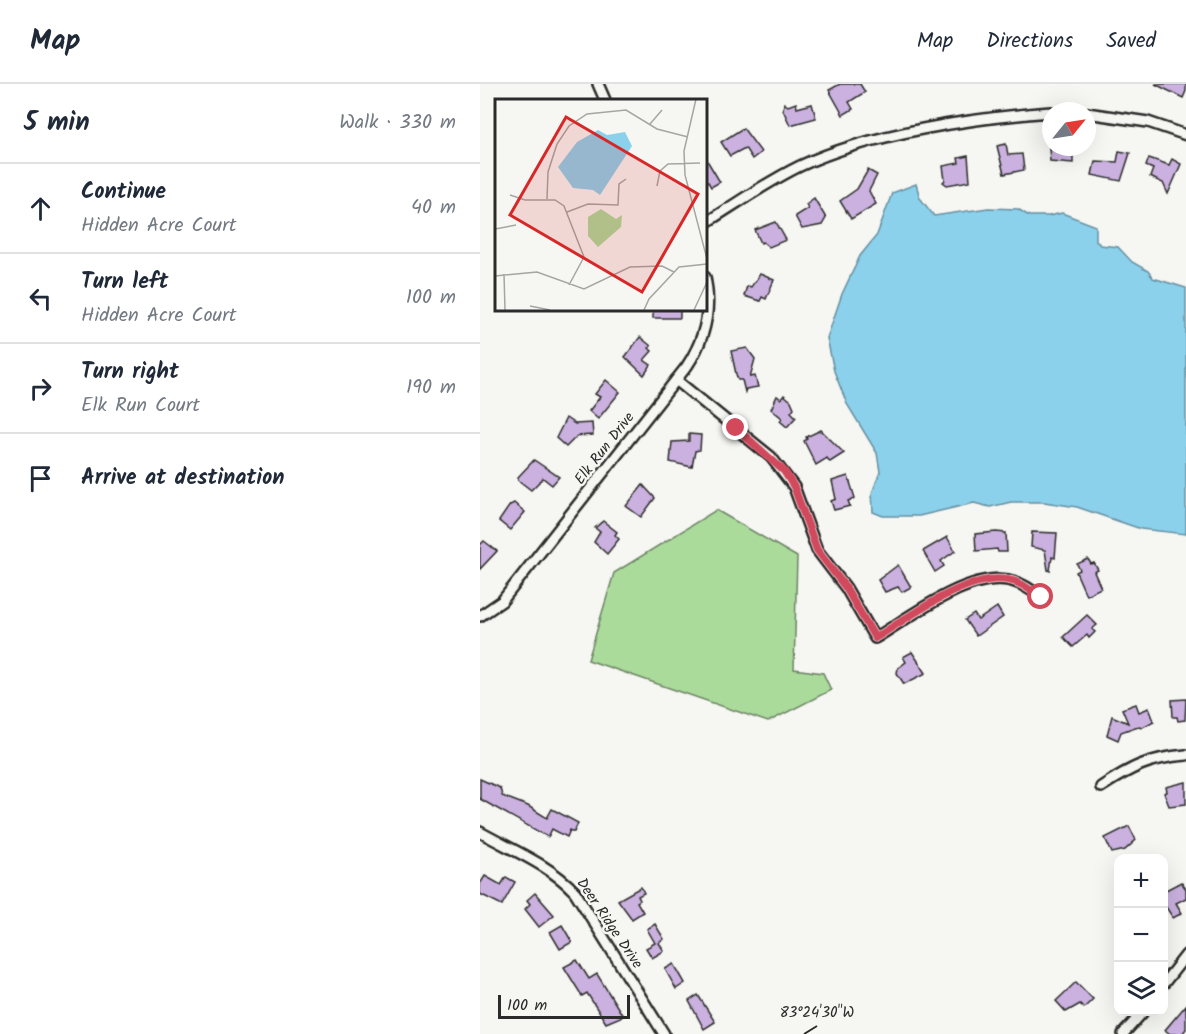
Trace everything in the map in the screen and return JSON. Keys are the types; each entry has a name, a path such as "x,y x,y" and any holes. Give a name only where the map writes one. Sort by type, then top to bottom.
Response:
{"street":[{"path":"598,84 605,99"},
{"path":"706,222 794,170 859,144 975,121 1042,113"},
{"path":"1096,113 1148,122 1186,135"},
{"name":"Elk Run Drive","path":"480,616 502,601 676,380 700,346 704,334 708,295 706,283"},
{"path":"676,380 771,457 784,471 794,487 817,550 846,588 875,638 954,591 991,579 1009,580 1023,585 1041,597"},
{"path":"1101,787 1140,763 1158,757 1186,755"},
{"name":"Deer Ridge Drive","path":"480,832 566,882 575,892 664,1034"},
{"path":"1168,978 1186,955"},
{"path":"1124,1034 1139,1016"}],"green space":[{"path":"716,510 797,557 794,669 823,673 831,690 768,722 588,660 614,573"}],"water":[{"path":"916,184 920,198 934,216 988,208 1018,209 1029,216 1049,216 1062,213 1096,226 1096,240 1100,245 1118,247 1132,262 1148,271 1153,278 1186,288 1186,534 1141,529 1077,507 1044,502 1011,502 990,507 974,503 919,516 883,516 873,512 872,493 880,472 877,453 847,404 834,371 827,338 842,294 860,256 877,235 892,193"}],"building":[{"path":"840,84 860,84 865,92 849,102 853,109 843,115 829,90"},
{"path":"1155,84 1186,84 1186,91 1183,98"},
{"path":"784,103 788,106 796,103 797,108 812,104 816,118 790,125 783,110"},
{"path":"743,128 761,152 752,159 745,148 730,156 721,142"},
{"path":"1006,144 1008,155 1022,154 1024,170 1004,174 997,146"},
{"path":"1119,151 1130,153 1121,181 1092,175 1095,161 1117,162"},
{"path":"968,156 970,181 947,185 943,182 945,180 943,166 959,163 958,158"},
{"path":"1050,156 1073,156 1073,163 1050,161"},
{"path":"1149,158 1169,165 1172,159 1181,164 1168,194 1163,183 1150,177 1153,169 1146,166"},
{"path":"706,159 720,182 711,187 708,182 706,183"},
{"path":"868,170 877,175 869,191 876,204 851,219 840,201 857,189"},
{"path":"814,198 826,218 822,225 802,229 795,216 808,208 806,204"},
{"path":"776,222 786,240 769,247 761,243 755,230"},
{"path":"760,274 774,280 766,299 762,297 760,301 744,296 747,286 751,287"},
{"path":"653,310 680,310 680,318 653,318"},
{"path":"640,337 651,346 649,348 652,351 644,360 651,365 644,375 625,357"},
{"path":"747,348 755,359 750,377 755,376 758,387 746,389 745,392 742,380 738,380 731,351"},
{"path":"606,380 620,392 598,419 589,411 600,397 595,394"},
{"path":"784,395 791,401 794,408 791,412 796,417 787,427 780,421 782,418 771,409 777,396 781,399"},
{"path":"566,418 575,424 592,423 593,435 577,436 566,447 556,438"},
{"path":"821,430 844,453 830,462 827,458 816,465 804,441 806,437"},
{"path":"689,434 701,435 700,450 695,451 692,467 670,462 672,442 689,441"},
{"path":"534,460 559,477 552,485 543,478 531,490 518,480 518,477"},
{"path":"848,476 855,498 848,501 850,506 834,510 831,501 836,499 832,481"},
{"path":"643,485 655,498 641,517 626,506"},
{"path":"514,503 525,512 510,530 499,521"},
{"path":"603,521 617,532 615,535 619,539 607,554 594,542 600,532 595,528"},
{"path":"1032,532 1057,533 1055,558 1052,557 1050,571 1045,550 1031,547"},
{"path":"1006,533 1007,552 998,552 997,549 976,551 975,534"},
{"path":"947,537 955,551 941,561 944,566 935,572 923,551"},
{"path":"484,541 497,551 480,569 480,545"},
{"path":"1088,559 1098,570 1094,572 1101,588 1086,595 1076,572 1080,570 1077,564"},
{"path":"898,565 911,587 902,592 898,587 885,592 878,580"},
{"path":"997,607 1003,617 976,636 965,620 974,614 978,620"},
{"path":"1087,615 1097,625 1092,629 1095,632 1089,638 1087,635 1073,647 1063,637"},
{"path":"912,652 926,673 904,684 897,673 898,668 906,662 903,657"},
{"path":"1186,699 1185,720 1178,721 1177,717 1173,717 1172,700"},
{"path":"1136,704 1139,712 1149,708 1154,721 1141,728 1140,726 1135,727 1121,732 1118,740 1107,735 1112,716 1128,723 1122,709"},
{"path":"480,779 500,788 502,796 528,806 547,818 552,809 578,823 574,832 570,830 567,837 552,829 548,837 480,799"},
{"path":"1186,782 1186,804 1169,806 1164,793 1167,792 1166,787"},
{"path":"1129,826 1136,840 1125,850 1112,853 1105,838"},
{"path":"485,876 501,885 506,877 515,882 502,905 480,894 480,884"},
{"path":"1181,882 1186,889 1186,898 1176,903 1182,913 1173,918 1168,910 1168,889"},
{"path":"641,887 644,893 638,896 640,900 637,902 643,912 632,919 618,900"},
{"path":"535,893 554,915 539,927 525,909 530,904 527,900"},
{"path":"655,924 664,939 659,943 664,951 652,958 646,948 655,943 647,929"},
{"path":"562,925 572,942 560,949 550,932"},
{"path":"577,960 589,979 597,974 623,1016 606,1023 587,993 582,996 564,967"},
{"path":"674,964 685,983 676,989 665,969"},
{"path":"1076,982 1093,999 1084,1008 1080,1004 1066,1012 1056,1001"},
{"path":"698,995 715,1022 704,1029 689,1001"},
{"path":"1186,1005 1186,1029 1182,1034 1170,1034 1165,1030"}],"route":[{"path":"736,428 784,471 794,487 817,550 846,588 875,638 954,591 991,579 1009,580 1023,585 1041,597"}]}
